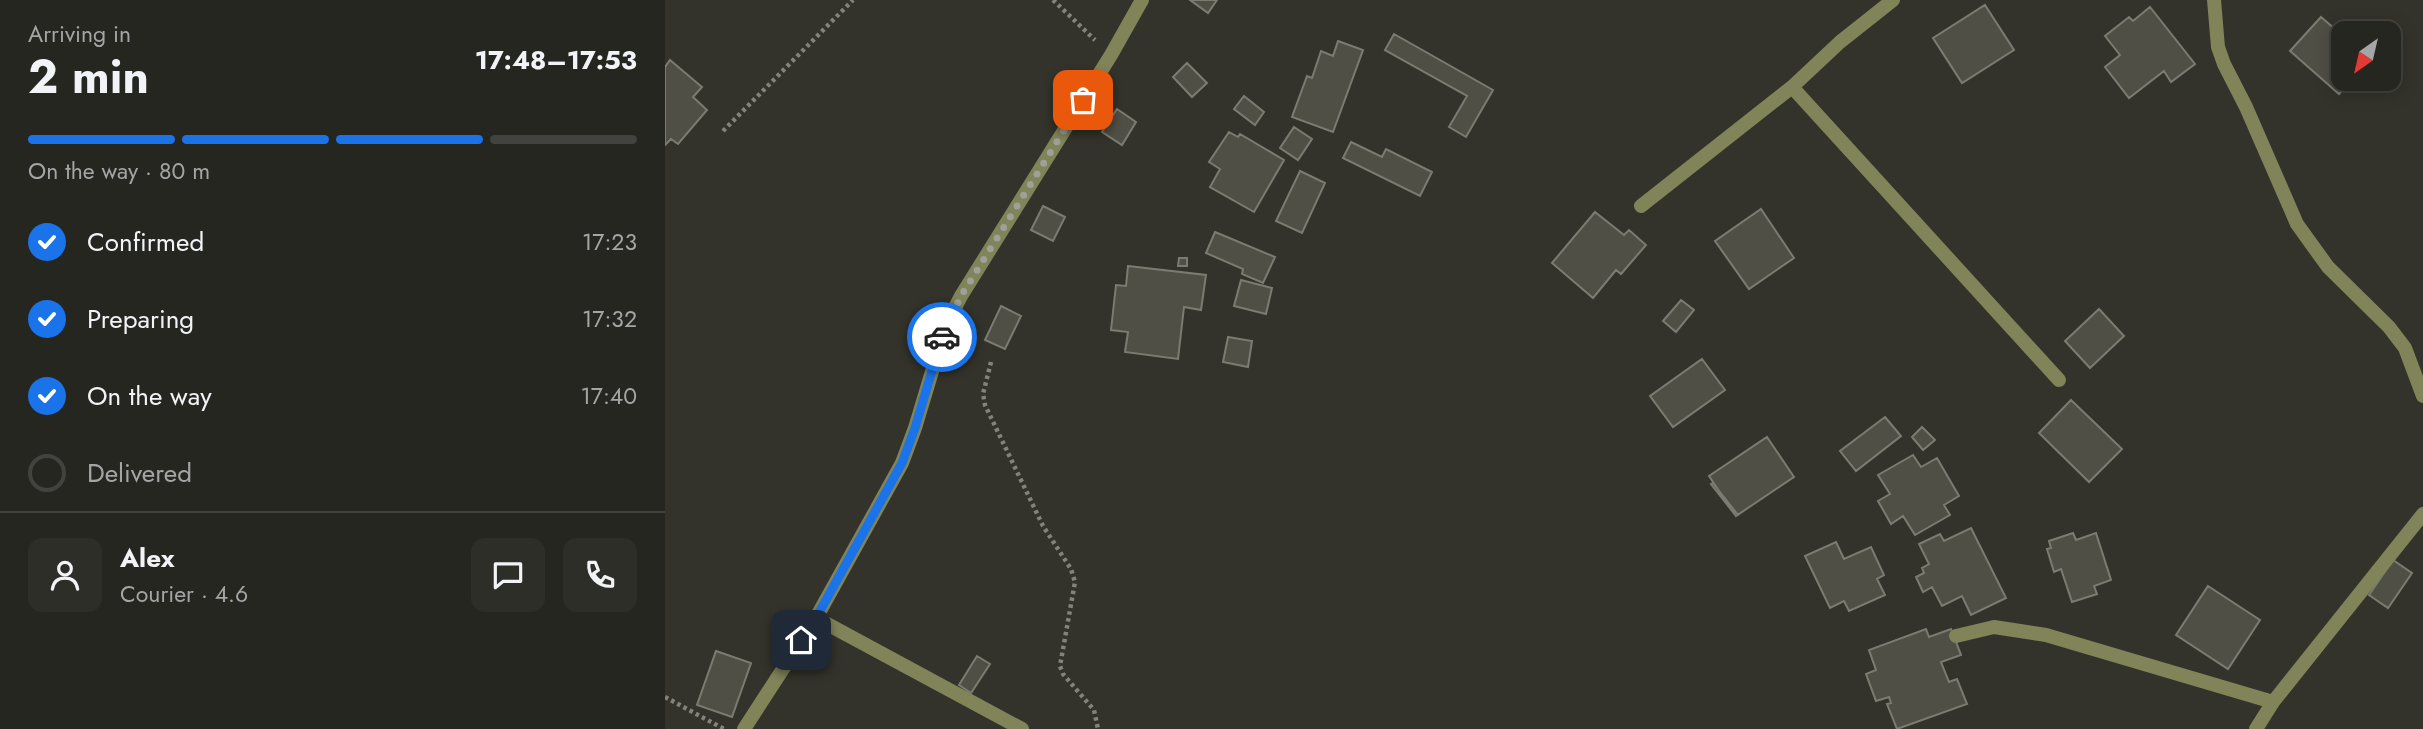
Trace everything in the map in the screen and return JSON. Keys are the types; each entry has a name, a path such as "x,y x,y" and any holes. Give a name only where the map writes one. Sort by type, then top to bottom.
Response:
{"street":[{"path":"744,729 816,618 902,463 946,325 961,296 1111,55 1142,0"},
{"path":"1641,206 1792,88 1840,42 1893,0"},
{"path":"2214,0 2218,47 2224,64 2246,107 2297,224 2328,267 2389,327 2405,348 2423,396"},
{"path":"1792,88 2059,380"},
{"path":"2256,729 2273,702 2423,514"},
{"path":"816,618 1022,729"},
{"path":"1956,636 1994,627 2046,635 2273,702"}],"path":[{"path":"723,131 853,0"},
{"path":"1053,0 1111,55"},
{"path":"991,362 983,394 985,405 1042,526 1071,569 1075,582 1061,666 1063,674 1094,710 1098,729"},
{"path":"665,697 725,729"}],"building":[{"path":"1190,0 1217,0 1208,13"},
{"path":"1985,5 2014,50 1962,83 1933,38"},
{"path":"2150,7 2195,64 2171,82 2164,71 2129,98 2105,67 2120,55 2105,36 2129,17 2133,21"},
{"path":"2321,17 2331,26 2331,87 2290,51"},
{"path":"1394,34 1493,90 1466,137 1449,127 1467,96 1385,50"},
{"path":"1338,41 1363,50 1333,132 1292,117 1307,76 1312,78 1321,51 1333,56"},
{"path":"670,60 702,87 693,97 707,110 678,144 671,139 665,145 665,67"},
{"path":"1187,63 1207,83 1192,97 1173,77"},
{"path":"1244,96 1264,112 1255,125 1234,109"},
{"path":"1117,109 1136,122 1122,145 1102,132"},
{"path":"1294,127 1312,139 1298,160 1280,148"},
{"path":"1229,132 1238,137 1240,134 1284,160 1254,212 1210,187 1220,169 1209,162"},
{"path":"1351,142 1382,157 1386,149 1432,172 1420,196 1343,158"},
{"path":"1300,171 1325,183 1302,233 1276,221"},
{"path":"1043,206 1065,217 1053,241 1031,230"},
{"path":"1761,209 1794,258 1749,289 1715,241"},
{"path":"1595,212 1624,235 1629,230 1646,245 1621,274 1616,270 1593,298 1552,263"},
{"path":"1215,232 1275,257 1263,283 1242,274 1243,269 1206,253"},
{"path":"1179,258 1187,258 1187,266 1178,266"},
{"path":"1128,266 1206,275 1201,310 1184,307 1178,359 1125,352 1128,332 1111,330 1116,285 1126,286"},
{"path":"1241,280 1272,288 1266,314 1234,306"},
{"path":"1681,300 1694,310 1676,332 1663,321"},
{"path":"1001,306 1021,316 1005,349 985,340"},
{"path":"2099,309 2124,336 2090,368 2065,341"},
{"path":"1228,337 1252,341 1248,367 1223,362"},
{"path":"1702,359 1725,390 1673,427 1650,396"},
{"path":"2071,400 2122,449 2089,482 2039,433"},
{"path":"1885,417 1901,436 1856,471 1840,451"},
{"path":"1922,427 1935,440 1923,450 1912,437"},
{"path":"1767,437 1794,477 1736,516 1709,476"},
{"path":"1913,455 1921,467 1937,458 1959,496 1944,505 1950,515 1915,535 1903,516 1891,524 1878,501 1890,494 1878,475"},
{"path":"1713,483 1738,515 1736,516 1711,484"},
{"path":"1971,528 2006,598 1971,615 1962,596 1942,606 1932,587 1923,592 1916,577 1924,573 1922,568 1929,564 1919,544 1940,534 1944,541"},
{"path":"2073,533 2076,540 2096,533 2111,580 2094,586 2097,594 2072,602 2061,569 2054,572 2047,549 2051,548 2049,541"},
{"path":"1836,542 1844,559 1871,547 1884,575 1877,579 1885,595 1849,611 1844,601 1830,608 1805,556"},
{"path":"2393,560 2412,573 2388,608 2369,595"},
{"path":"2208,586 2260,620 2228,669 2176,635"},
{"path":"1926,629 1929,637 1951,629 1961,655 1941,662 1949,682 1957,679 1967,704 1897,729 1887,704 1891,703 1889,697 1876,701 1866,674 1876,670 1869,650"},
{"path":"716,651 751,663 732,717 697,705"},
{"path":"977,656 990,664 971,693 959,685"}],"way so far":[{"path":"942,337 961,296 1083,100"}],"route":[{"path":"801,640 816,618 902,463 942,337"}]}
